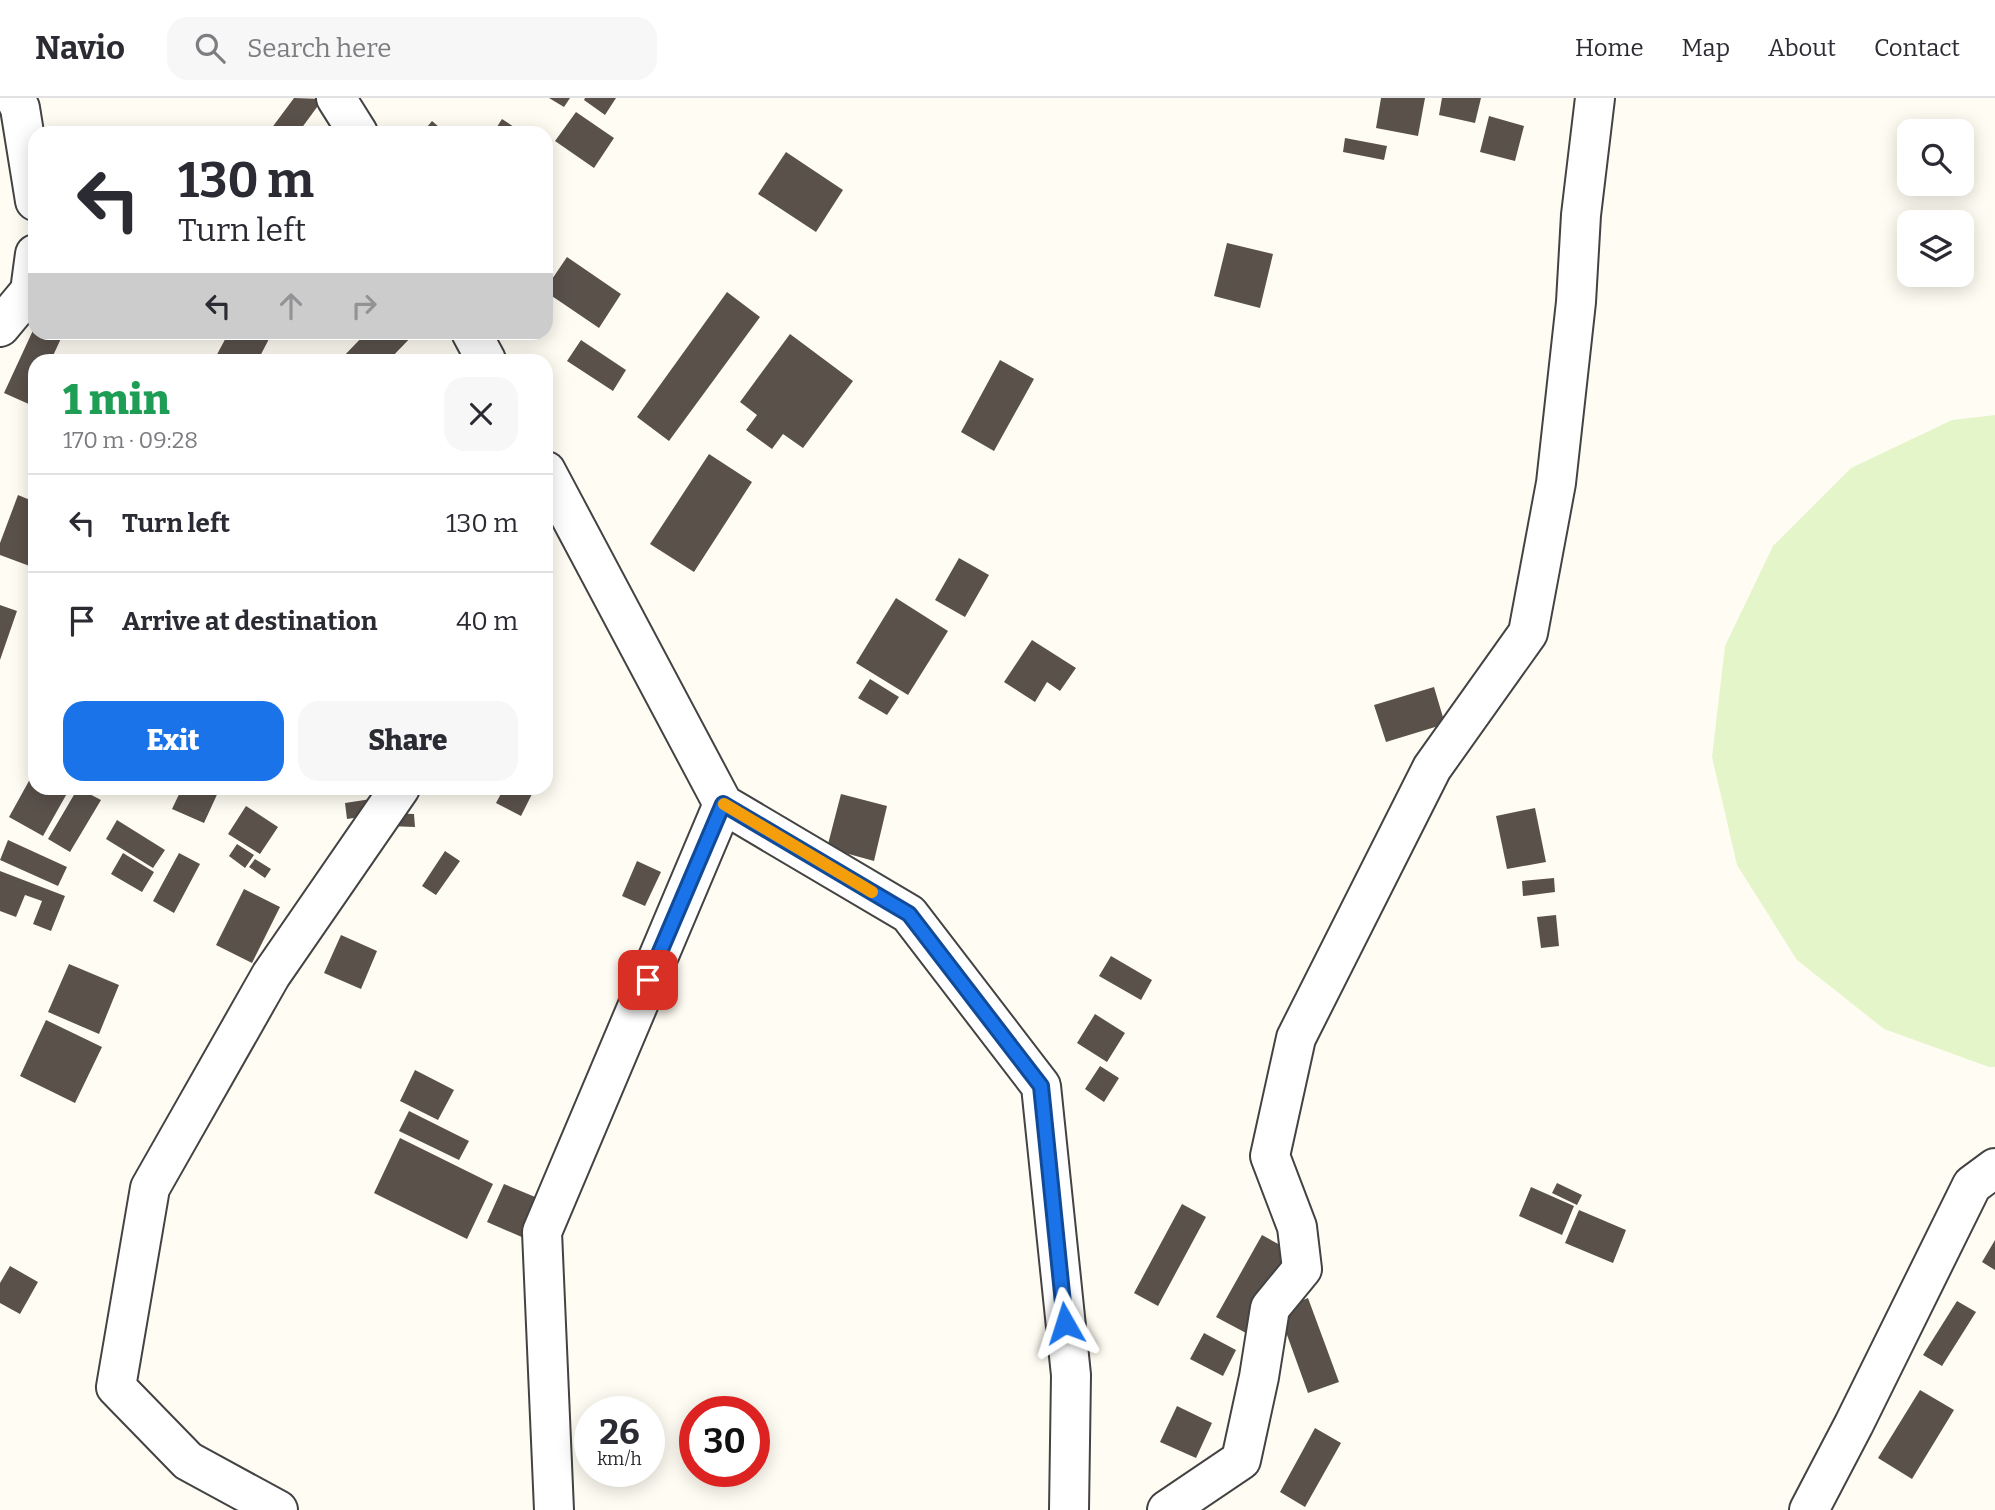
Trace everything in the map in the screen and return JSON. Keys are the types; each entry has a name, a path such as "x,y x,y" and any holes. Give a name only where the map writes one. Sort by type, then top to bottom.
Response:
{"street":[{"path":"15,98 20,108 28,158"},
{"path":"336,98 354,126"},
{"path":"1167,1510 1241,1460 1259,1377 1270,1308 1302,1269 1297,1227 1270,1156 1296,1038 1432,768 1528,633 1556,483 1576,302 1581,215 1595,98"},
{"path":"0,327 28,293"},
{"path":"553,484 723,804 909,914 1041,1086 1071,1375 1069,1510"},
{"path":"278,1510 188,1461 116,1387 150,1188 271,975 395,795"},
{"path":"554,1510 541,1232 723,804"},
{"path":"1809,1510 1972,1185 1995,1168"}],"green space":[{"path":"1995,415 1995,1067 1989,1067 1884,1029 1797,960 1737,865 1712,757 1725,646 1773,546 1851,468 1952,420"}],"building":[{"path":"294,98 323,99 303,126 273,126"},
{"path":"549,98 570,98 564,107"},
{"path":"616,98 605,115 584,100"},
{"path":"1381,98 1425,98 1418,136 1376,128"},
{"path":"1442,98 1481,98 1475,123 1439,115"},
{"path":"576,112 614,138 594,168 555,141"},
{"path":"1489,116 1524,126 1515,161 1480,152"},
{"path":"502,119 512,126 498,126"},
{"path":"1345,138 1387,146 1384,160 1343,152"},
{"path":"786,152 843,190 816,232 758,194"},
{"path":"1227,243 1273,254 1260,308 1214,296"},
{"path":"567,257 621,294 599,328 553,297 553,278"},
{"path":"727,292 760,317 669,441 637,417"},
{"path":"790,334 853,381 803,448 783,434 772,449 746,430 757,415 740,402"},
{"path":"29,340 60,340 54,354 28,354 28,404 4,393"},
{"path":"225,340 268,340 261,354 217,354"},
{"path":"359,340 408,340 395,354 346,354"},
{"path":"581,340 626,370 613,391 567,361"},
{"path":"1000,360 1034,379 994,451 961,432"},
{"path":"709,454 752,482 694,572 650,544"},
{"path":"18,495 28,499 28,565 0,555 0,543"},
{"path":"959,558 989,575 965,617 935,600"},
{"path":"896,598 948,631 908,695 856,663"},
{"path":"0,605 17,611 0,660"},
{"path":"1032,640 1076,668 1060,691 1047,682 1035,702 1004,682"},
{"path":"870,679 899,697 887,715 858,698"},
{"path":"1434,687 1445,724 1386,742 1374,705"},
{"path":"28,783 28,795 66,795 43,836 9,817"},
{"path":"841,794 887,806 874,861 827,848"},
{"path":"74,795 91,795 101,800 70,852 48,839"},
{"path":"179,795 217,795 204,823 172,809"},
{"path":"500,795 532,795 521,816 496,803"},
{"path":"371,799 373,815 347,819 345,803"},
{"path":"246,806 278,827 260,854 228,834"},
{"path":"1535,808 1546,862 1507,869 1496,816"},
{"path":"388,813 414,814 415,827 388,826"},
{"path":"117,820 165,850 153,868 106,839"},
{"path":"8,840 67,867 58,886 0,860"},
{"path":"237,844 254,855 245,868 229,856"},
{"path":"445,851 460,861 436,895 422,886"},
{"path":"123,853 154,872 142,892 111,874"},
{"path":"179,853 200,864 174,913 153,901"},
{"path":"255,859 271,869 265,878 249,867"},
{"path":"637,861 661,872 645,906 622,896"},
{"path":"0,871 65,896 51,931 33,924 42,901 25,895 16,917 0,911"},
{"path":"1554,878 1555,892 1523,896 1522,881"},
{"path":"244,889 280,907 252,963 216,945"},
{"path":"1556,915 1559,946 1541,948 1537,917"},
{"path":"341,935 377,951 361,989 324,973"},
{"path":"1111,956 1152,980 1141,1000 1099,976"},
{"path":"69,964 119,985 99,1034 48,1012"},
{"path":"1095,1014 1125,1033 1107,1062 1077,1043"},
{"path":"46,1020 102,1047 75,1103 20,1076"},
{"path":"1100,1066 1119,1078 1104,1102 1085,1089"},
{"path":"415,1070 454,1090 438,1120 400,1101"},
{"path":"409,1111 469,1141 459,1160 399,1131"},
{"path":"400,1138 493,1184 467,1239 374,1193"},
{"path":"1557,1183 1582,1195 1577,1205 1552,1193"},
{"path":"504,1184 540,1199 524,1238 487,1222"},
{"path":"1531,1187 1574,1206 1562,1235 1519,1216"},
{"path":"1182,1204 1206,1217 1158,1306 1134,1293"},
{"path":"1579,1210 1626,1230 1613,1263 1565,1243"},
{"path":"1262,1235 1291,1251 1246,1333 1216,1317"},
{"path":"1995,1240 1995,1270 1982,1262"},
{"path":"10,1266 38,1282 20,1314 0,1303 0,1283"},
{"path":"1308,1298 1339,1382 1308,1393 1278,1310"},
{"path":"1957,1301 1976,1312 1942,1366 1923,1355"},
{"path":"1204,1333 1236,1350 1223,1376 1190,1359"},
{"path":"1920,1390 1954,1410 1912,1479 1878,1458"},
{"path":"1177,1406 1212,1423 1196,1458 1160,1442"},
{"path":"1315,1428 1341,1443 1305,1507 1280,1492"}],"slow traffic":[{"path":"724,804 872,892"}],"route":[{"path":"648,980 723,804 909,914 1041,1086 1065,1323"}]}
